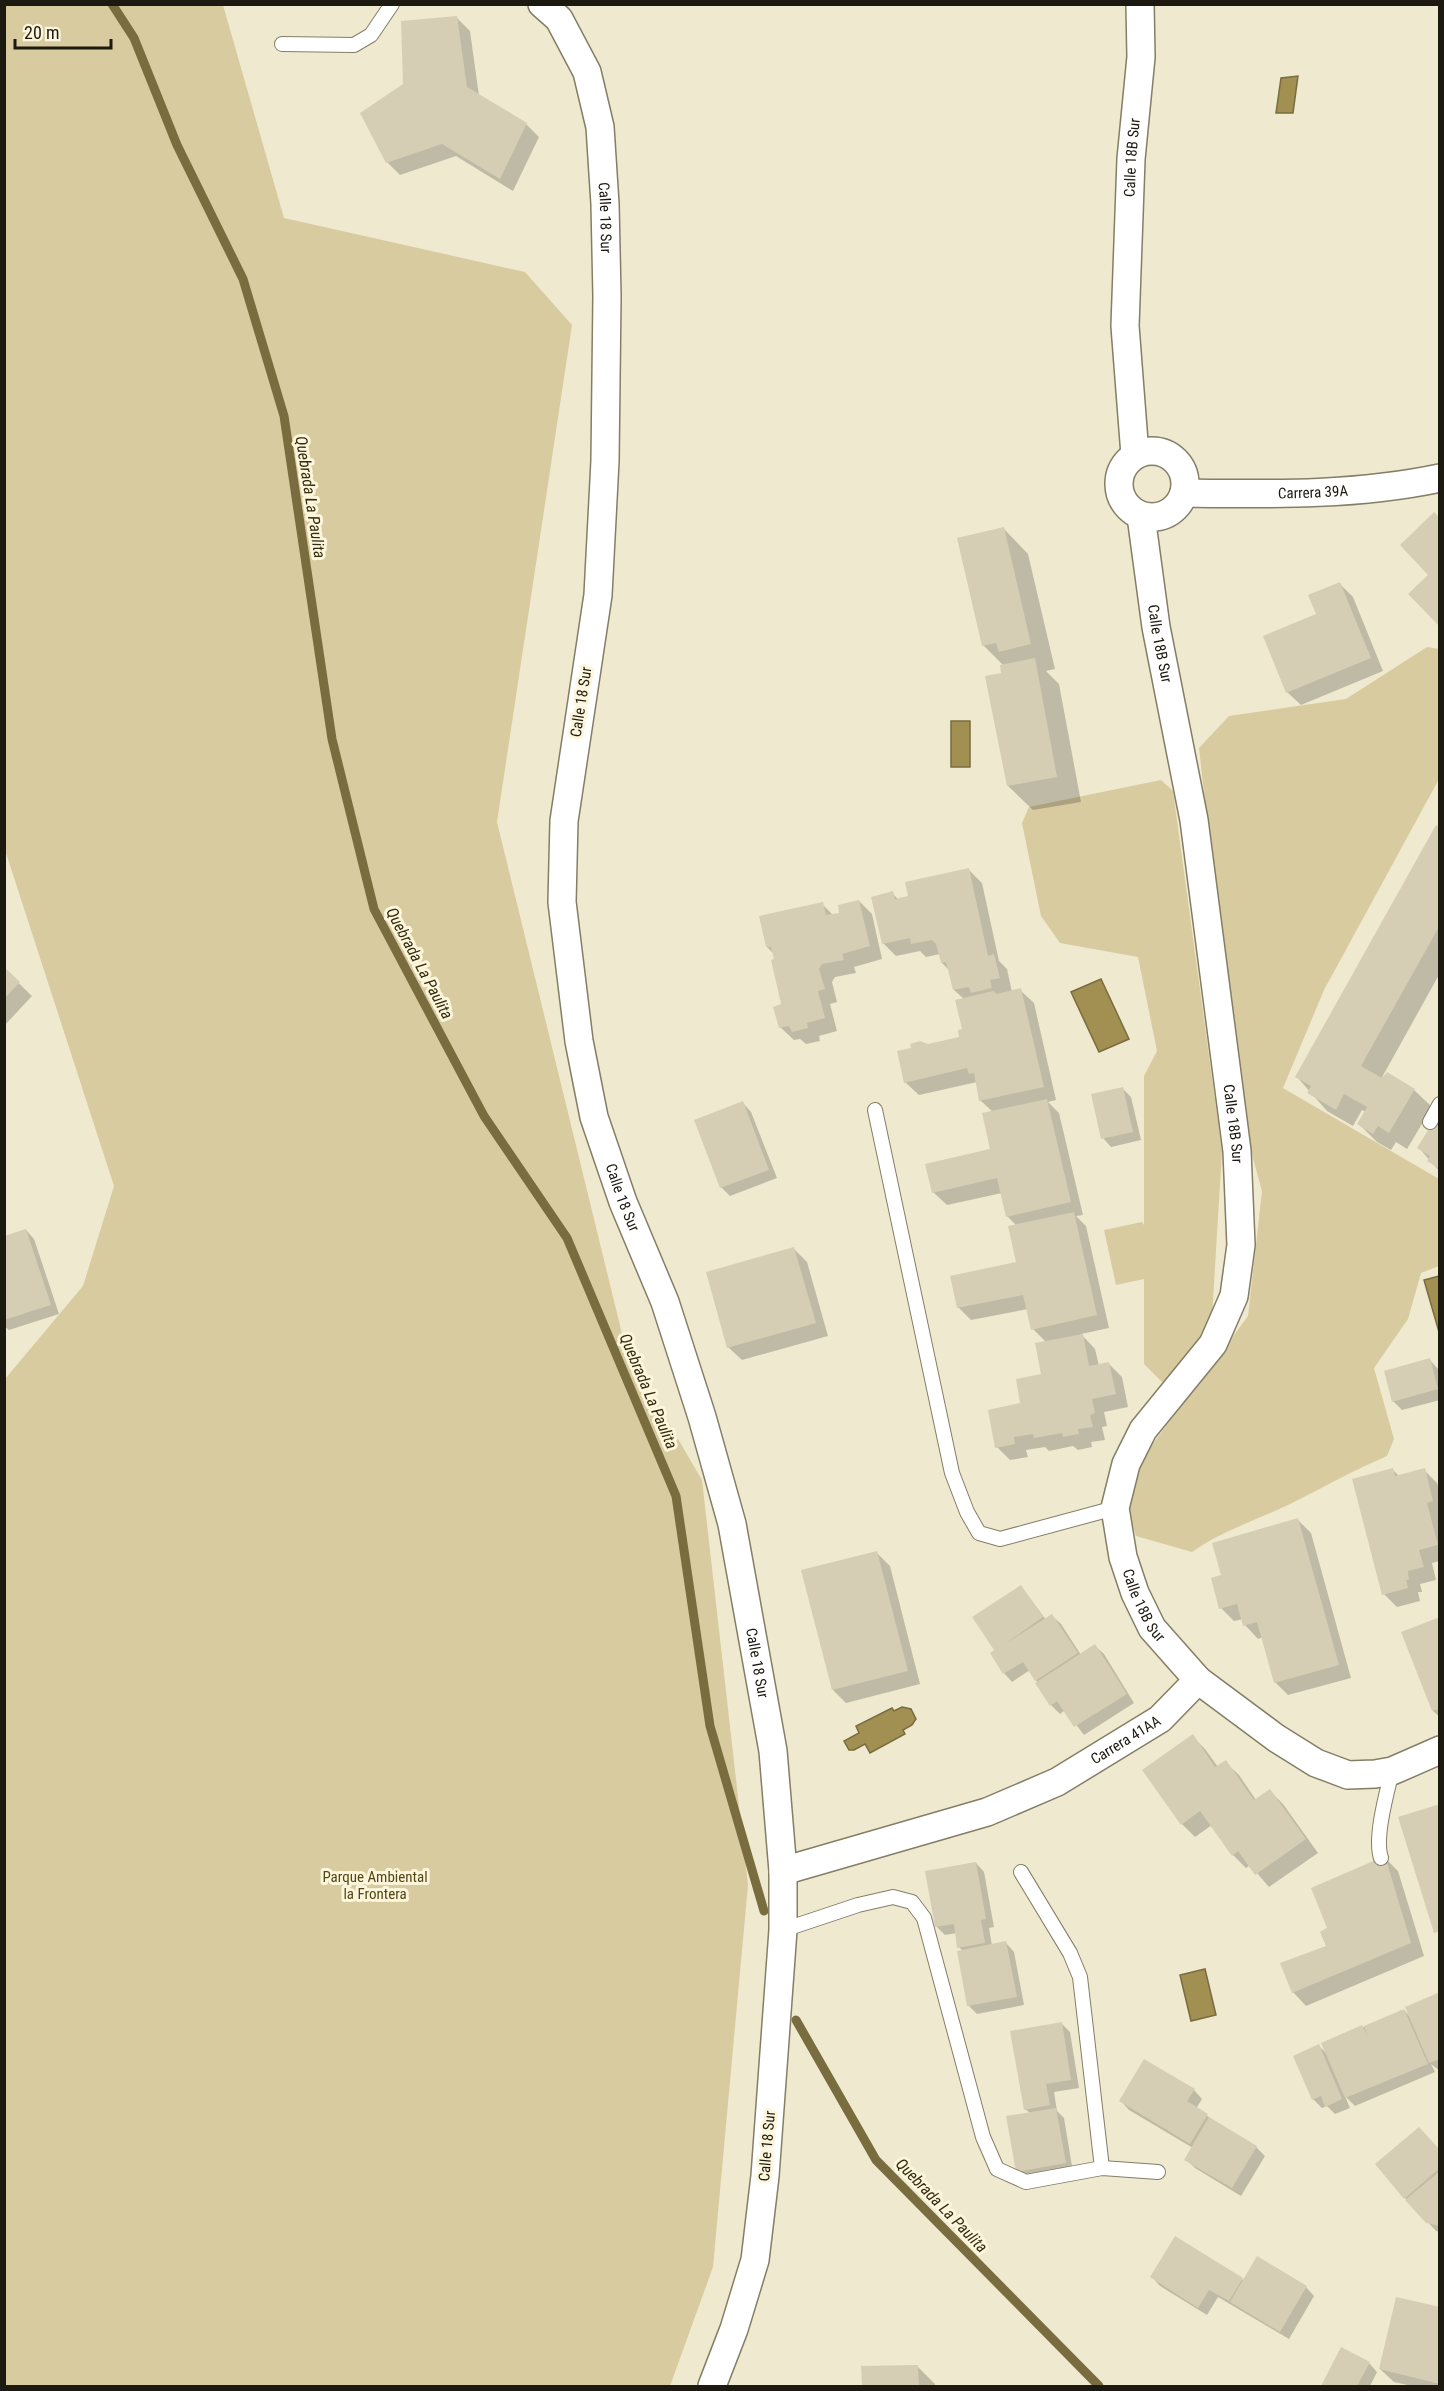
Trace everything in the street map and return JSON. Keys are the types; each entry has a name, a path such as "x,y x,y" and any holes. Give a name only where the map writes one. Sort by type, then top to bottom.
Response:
{"street":[{"name":"Calle 18 Sur","path":"542,4 559,19 587,72 600,127 605,204 608,296 605,461 598,595 564,821 562,902 579,1041 594,1117 623,1202 665,1302 702,1417 732,1524 773,1751 783,1871 783,1930 765,2176 755,2260 734,2330 712,2386"},
{"name":"Calle 18B Sur","path":"1135,454 1125,326 1131,159 1141,57 1140,4"},
{"path":"1146,451 1168,454 1182,471 1185,482 1184,493 1179,502 1162,516 1152,518 1141,516 1132,511 1119,492 1118,481 1121,470 1135,454 1146,451"},
{"name":"Carrera 39A","path":"1184,493 1321,493 1400,486 1440,478"},
{"name":"Calle 18B Sur","path":"1141,516 1156,627 1194,820 1237,1151 1241,1245 1234,1296 1213,1344 1143,1430 1126,1464 1115,1508 1123,1557 1135,1593 1152,1628 1198,1680"},
{"name":"Carrera 41AA","path":"783,1871 987,1812 1057,1782 1160,1719 1198,1680"},
{"path":"1198,1680 1276,1738 1316,1763 1348,1775 1392,1771 1440,1750"}],"lane":[{"path":"282,44 354,45 371,35 392,4"},
{"path":"1430,1122 1440,1104"},
{"path":"875,1110 952,1473 979,1533 1000,1539 1115,1508"},
{"path":"1381,1858 1379,1852 1382,1820 1392,1771"},
{"path":"1021,1872 1070,1953 1080,1977 1102,2168"},
{"path":"783,1930 858,1905 893,1897 912,1902 924,1918 984,2137 997,2169 1026,2182 1102,2168 1158,2172"}],"green space":[{"name":"Parque Ambiental la Frontera","path":"5,4 223,5 284,218 525,272 572,325 497,822 626,1350 702,1480 748,1885 713,2267 670,2386 5,2386 5,1379 83,1286 114,1186 5,850"},
{"path":"1427,647 1439,649 1439,779 1324,990 1283,1088 1439,1179 1439,1266 1421,1273 1408,1319 1374,1368 1394,1439 1387,1456 1279,1509 1228,1531 1192,1552 1136,1536 1125,1501 1140,1461 1248,1316 1262,1191 1238,1103 1199,748 1229,716 1346,699"},
{"path":"1161,780 1173,791 1222,1151 1212,1317 1200,1350 1177,1378 1162,1382 1144,1364 1144,1279 1116,1285 1104,1230 1142,1222 1144,1225 1144,1076 1157,1051 1138,957 1060,943 1041,916 1022,823 1029,807"}],"shaded area":[{"path":"1298,76 1293,113 1276,113 1281,78"},
{"path":"951,721 970,721 970,767 951,767"},
{"path":"1101,979 1129,1039 1099,1052 1071,992"},
{"path":"1440,1276 1439,1332 1424,1280"},
{"path":"902,1707 911,1709 916,1719 912,1725 903,1730 905,1734 870,1753 865,1744 849,1750 844,1741 859,1733 856,1726 892,1708 894,1711"},
{"path":"1205,1969 1216,2015 1191,2021 1180,1975"}],"building":[{"path":"457,16 467,87 527,123 500,179 442,144 386,163 360,113 403,84 401,21"},
{"path":"1434,512 1440,518 1440,627 1408,594 1428,575 1400,545"},
{"path":"1004,527 1031,644 999,652 996,643 982,646 957,538"},
{"path":"1340,582 1371,658 1286,693 1263,636 1316,614 1308,595"},
{"path":"1035,658 1057,777 1007,786 985,676 1001,673 1000,665"},
{"path":"1436,825 1440,827 1440,925 1361,1066 1382,1078 1387,1072 1415,1089 1389,1133 1378,1126 1373,1134 1357,1124 1367,1107 1344,1094 1336,1110 1307,1093 1311,1086 1295,1077"},
{"path":"969,868 988,956 994,954 1000,978 990,980 992,988 971,993 969,987 953,990 946,962 941,963 936,944 932,940 911,944 910,938 882,944 871,897 893,891 895,899 908,896 905,882"},
{"path":"859,900 870,946 842,954 844,960 822,964 819,969 825,989 818,991 825,1018 807,1023 808,1028 792,1032 789,1026 779,1028 773,1007 781,1004 771,960 774,959 771,947 766,947 759,916 823,902 826,915 839,913 838,905"},
{"path":"4,967 20,982 4,999"},
{"path":"1021,988 1044,1087 979,1101 974,1073 969,1074 967,1068 904,1083 897,1051 911,1048 910,1044 920,1041 928,1044 959,1037 958,1030 962,1029 955,1000 993,991 997,994"},
{"path":"1123,1087 1133,1132 1101,1139 1091,1094"},
{"path":"1047,1099 1071,1202 1006,1217 997,1178 932,1193 925,1164 990,1149 982,1113"},
{"path":"743,1101 769,1170 720,1188 694,1120"},
{"path":"1440,1111 1440,1169 1427,1161 1430,1156 1417,1148"},
{"path":"1074,1212 1097,1315 1031,1330 1023,1295 957,1308 950,1276 1016,1262 1008,1226"},
{"path":"26,1229 51,1305 4,1320 4,1236"},
{"path":"794,1247 816,1323 727,1348 706,1272"},
{"path":"1083,1334 1089,1366 1109,1362 1116,1394 1092,1399 1095,1413 1090,1415 1093,1427 1078,1429 1079,1434 1063,1437 1062,1433 1034,1438 1033,1434 1014,1437 1015,1444 995,1448 988,1410 1020,1403 1016,1379 1041,1374 1035,1343"},
{"path":"1430,1358 1438,1389 1392,1402 1384,1371"},
{"path":"1393,1468 1395,1476 1425,1468 1433,1501 1427,1503 1438,1545 1419,1550 1424,1567 1408,1571 1409,1580 1406,1580 1408,1588 1382,1595 1352,1479"},
{"path":"1298,1518 1339,1665 1274,1683 1257,1622 1243,1626 1237,1604 1219,1609 1211,1578 1221,1575 1212,1543"},
{"path":"877,1551 908,1671 832,1690 801,1570"},
{"path":"1021,1585 1043,1617 1005,1644 1052,1614 1078,1653 1035,1681 1023,1662 1003,1674 990,1653 994,1650 972,1617"},
{"path":"1440,1617 1440,1709 1432,1711 1401,1632"},
{"path":"1095,1644 1127,1694 1074,1727 1057,1701 1050,1706 1035,1683"},
{"path":"1193,1734 1215,1767 1226,1760 1254,1800 1270,1789 1306,1839 1255,1875 1238,1851 1232,1856 1200,1811 1181,1825 1142,1770"},
{"path":"1440,1804 1440,1931 1434,1933 1398,1817"},
{"path":"1385,1856 1411,1943 1292,1993 1280,1963 1326,1946 1320,1932 1327,1928 1311,1888"},
{"path":"976,1862 986,1919 981,1920 985,1943 957,1948 954,1924 935,1927 925,1871"},
{"path":"1006,1941 1017,1997 967,2006 957,1951"},
{"path":"1440,1992 1440,2059 1429,2063 1405,2007"},
{"path":"1404,2009 1428,2064 1345,2098 1321,2043 1362,2025 1368,2037 1364,2026"},
{"path":"1062,2022 1071,2080 1046,2084 1050,2105 1024,2110 1010,2031"},
{"path":"1319,2044 1342,2099 1325,2107 1321,2096 1312,2100 1293,2056"},
{"path":"1144,2059 1195,2089 1187,2101 1208,2114 1190,2144 1119,2101"},
{"path":"1056,2108 1066,2163 1016,2172 1006,2116"},
{"path":"1209,2117 1257,2146 1232,2188 1184,2160"},
{"path":"1419,2127 1440,2150 1440,2168 1404,2199 1375,2164"},
{"path":"1440,2171 1440,2226 1426,2223 1405,2200"},
{"path":"1175,2236 1243,2278 1229,2301 1209,2290 1198,2308 1150,2277"},
{"path":"1257,2256 1307,2286 1280,2332 1230,2302"},
{"path":"1396,2297 1440,2307 1440,2384 1379,2369"},
{"path":"1341,2347 1370,2362 1357,2386 1321,2386"},
{"path":"918,2365 919,2386 862,2386 861,2366"}],"waterway":[{"name":"Quebrada La Paulita","path":"112,4 134,38 177,145 243,279 284,416 332,739 374,909 484,1116 567,1238 676,1496 710,1726 764,1911"},
{"name":"Quebrada La Paulita","path":"796,2020 876,2160 1099,2386"}]}
